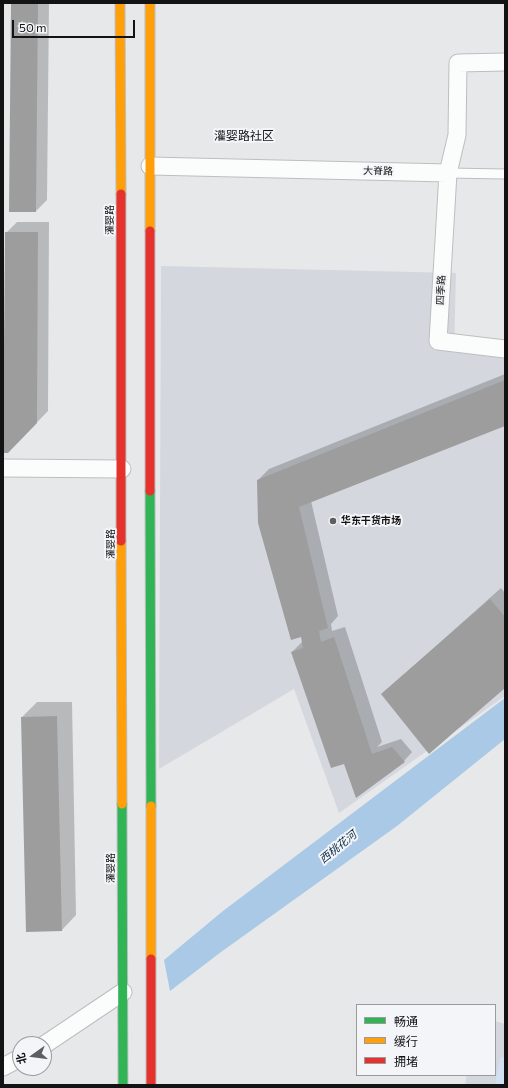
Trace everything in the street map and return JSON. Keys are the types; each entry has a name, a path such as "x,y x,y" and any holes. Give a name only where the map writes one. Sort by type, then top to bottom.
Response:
{"main road":[{"name":"灌婴路","path":"120,3 123,1085"},
{"path":"150,3 151,1085"}],"street":[{"path":"448,173 457,135 458,63 505,62"},
{"name":"大脊路","path":"150,166 448,173"},
{"name":"四季路","path":"448,173 438,340 505,349"},
{"path":"3,468 122,469"},
{"path":"52,1040 123,992"},
{"path":"3,1067 12,1062"}],"lane":[{"path":"448,173 505,174"}],"shaded area":[{"name":"华东干货市场","path":"161,266 456,273 454,353 505,342 505,696 339,813 294,689 159,769"},
{"path":"496,1021 505,1024 505,1085 465,1085 467,1076 496,1076"},
{"path":"500,1057 505,1058 505,1085 495,1085"}],"water":[{"name":"西桃花河","path":"505,698 505,739 397,826 221,952 170,991 164,960 223,911"}],"building":[{"path":"11,3 38,3 36,212 9,212"},
{"path":"5,232 38,232 37,423 8,453 3,453"},
{"path":"505,380 505,426 299,507 328,628 319,631 321,642 334,637 372,754 392,747 405,762 356,798 344,764 331,768 291,652 303,648 301,637 291,640 258,523 257,480"},
{"path":"490,599 505,617 505,688 429,754 381,694"},
{"path":"57,716 62,931 26,932 21,717"}],"traffic: fast":[{"path":"150,491 151,806"},
{"path":"122,804 123,1085"}],"traffic: slow":[{"path":"120,3 121,194"},
{"path":"150,3 150,231"},
{"path":"121,541 122,804"},
{"path":"151,806 151,959"}],"traffic: jam":[{"path":"121,194 121,541"},
{"path":"150,231 150,491"},
{"path":"151,959 151,1085"}],"place":[{"name":"华东干货市场","path":"333,521"}],"district":[{"name":"灌婴路社区","path":"244,136"}]}
